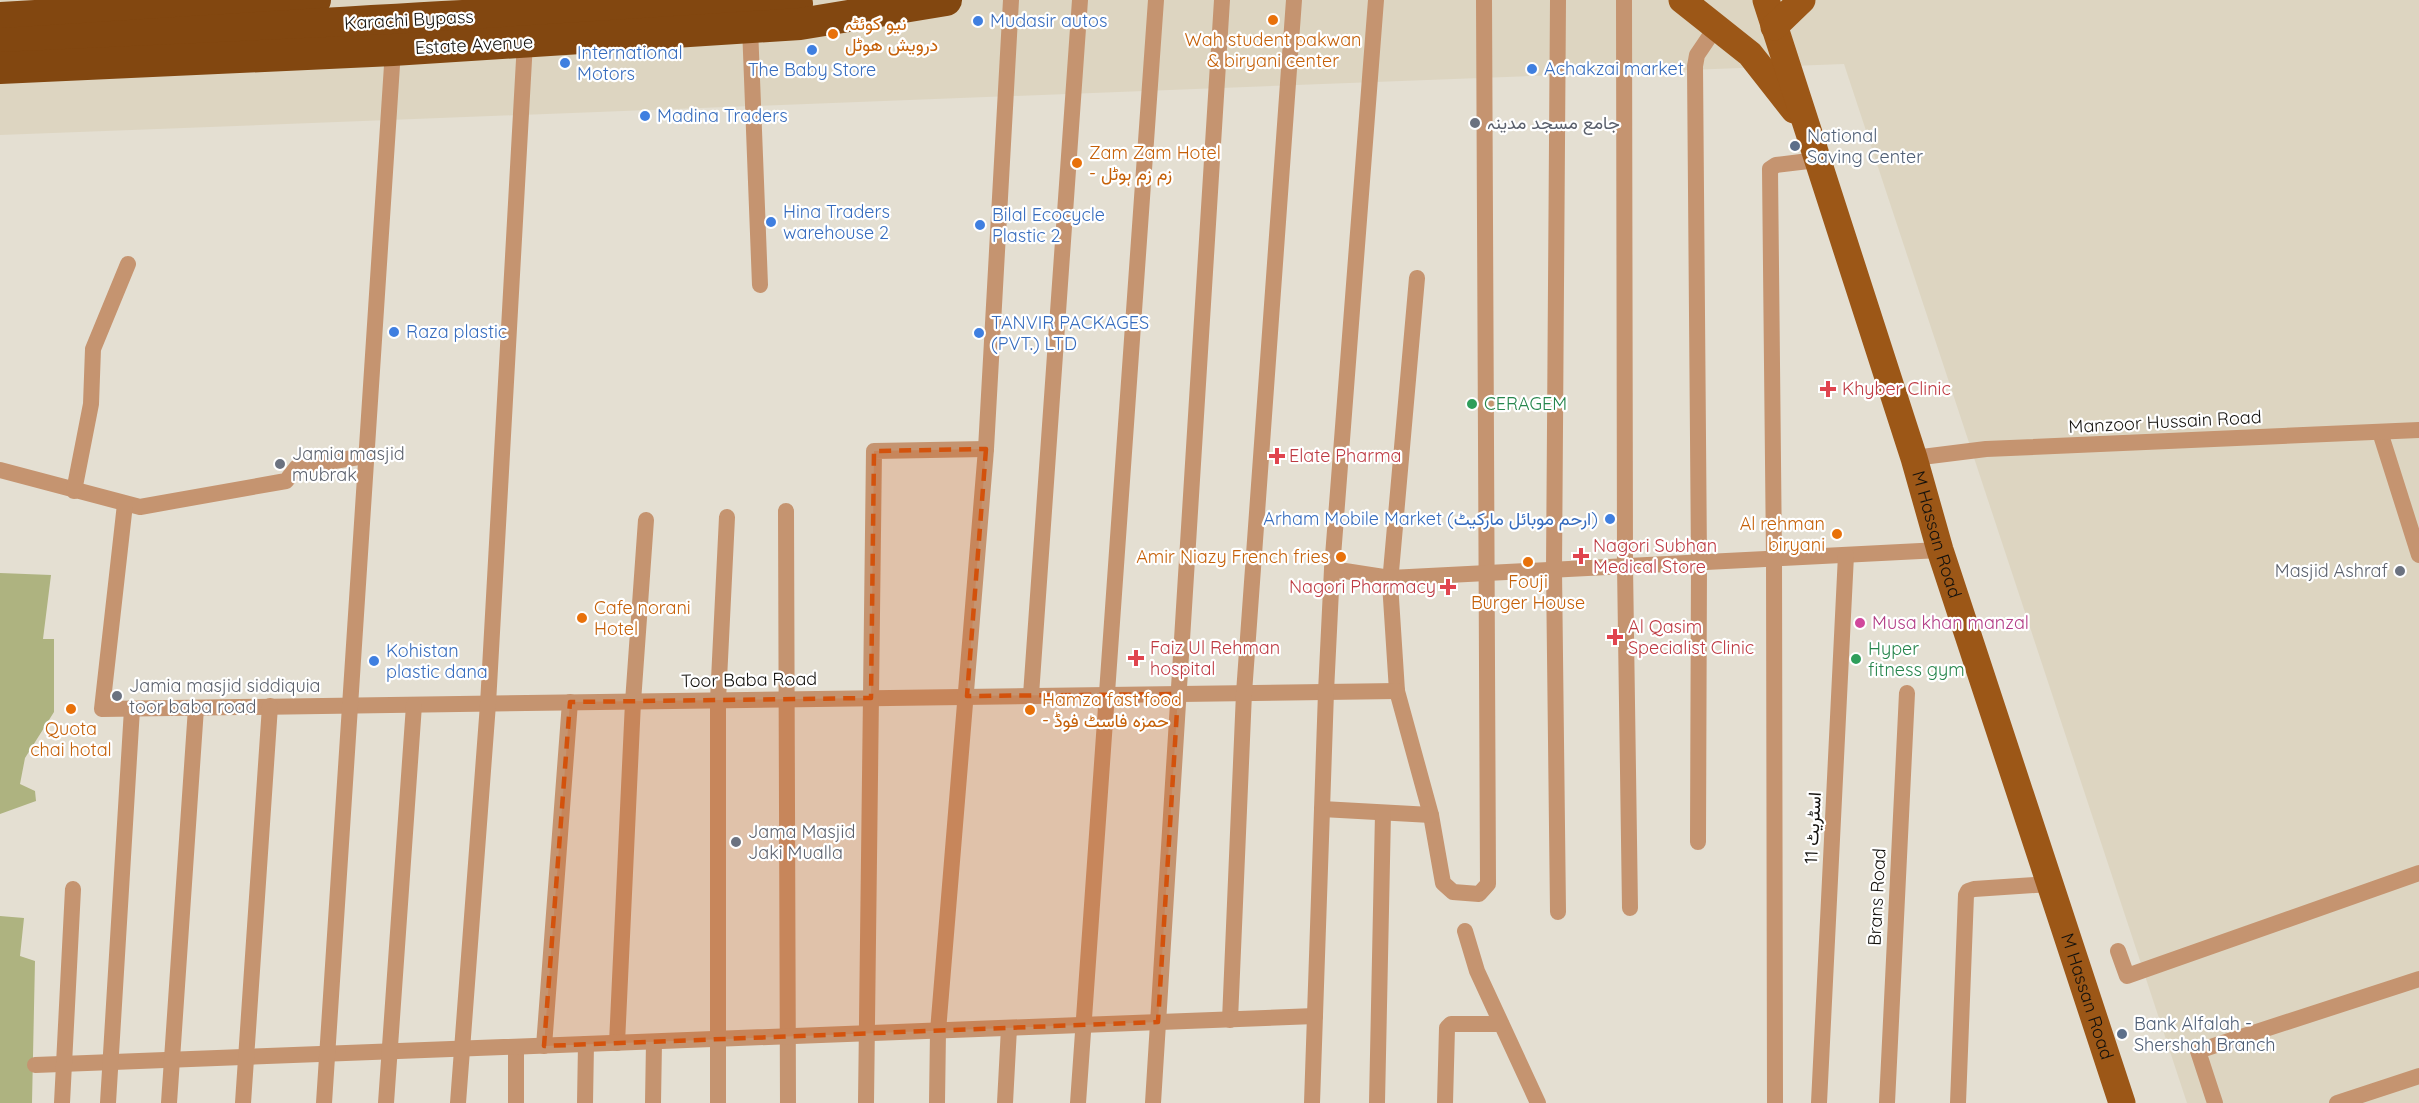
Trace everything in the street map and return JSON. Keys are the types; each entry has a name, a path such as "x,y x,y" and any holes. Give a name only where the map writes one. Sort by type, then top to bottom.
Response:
{"highway":[{"path":"0,18 315,0"},
{"name":"Karachi Bypass","path":"0,44 639,9 801,4 818,0"},
{"name":"Estate Avenue","path":"0,68 393,50 800,24 946,0"}],"main road":[{"path":"1682,0 1750,54 1806,125"},
{"name":"M Hassan Road","path":"1766,0 1914,458 1940,550 2122,1103"},
{"path":"1774,27 1802,0"}],"street":[{"path":"937,1103 938,1031 986,449 1011,0"},
{"path":"1031,695 1080,0"},
{"path":"1078,1103 1156,0"},
{"path":"1153,1103 1222,0"},
{"path":"1230,1020 1244,693 1294,0"},
{"path":"1312,1103 1332,569 1376,0"},
{"path":"1417,278 1390,578 1397,691 1431,815 1443,883 1453,892 1479,894 1488,884 1484,0"},
{"path":"1558,0 1554,570 1558,912"},
{"path":"1624,0 1625,566 1630,908"},
{"path":"750,27 760,285"},
{"path":"1698,842 1699,562 1695,66 1697,55 1716,27"},
{"path":"458,1103 488,704 525,42"},
{"path":"324,1103 348,706 393,50"},
{"path":"1775,1103 1774,558 1770,169 1776,165 1817,160"},
{"path":"74,491 91,404 93,349 128,264"},
{"name":"Manzoor Hussain Road","path":"1914,458 1986,449 2419,430"},
{"path":"2380,432 2419,555"},
{"path":"866,1103 865,1034 874,451 986,449"},
{"path":"0,470 140,507 286,481 297,467 365,456"},
{"name":"Toor Baba Road","path":"125,504 102,709 1397,691"},
{"path":"786,511 788,1103"},
{"path":"718,1103 718,700 727,517"},
{"path":"617,1043 633,702 646,520"},
{"path":"1332,569 1390,578 1940,550"},
{"name":"اسٹریٹ 11","path":"1819,1103 1846,555"},
{"name":"Brans Road","path":"1887,1103 1906,693"},
{"path":"544,1046 570,702"},
{"path":"386,1103 414,705"},
{"path":"243,1103 270,706"},
{"path":"169,1103 196,708"},
{"path":"108,1103 132,709"},
{"path":"1322,809 1431,815"},
{"path":"1377,1103 1383,813"},
{"path":"2118,951 2127,976 2419,873"},
{"path":"1958,1103 1966,895 1968,891 1974,889 2050,884"},
{"path":"62,1103 73,889"},
{"path":"1465,932 1477,971 1538,1103"},
{"path":"2215,1103 2198,1051 2419,979"},
{"path":"35,1065 1315,1016"},
{"path":"1446,1103 1447,1028 1451,1024 1501,1024"},
{"path":"1005,1103 1009,1028"},
{"path":"653,1103 654,1042"},
{"path":"585,1103 586,1044"},
{"path":"516,1047 516,1103"},
{"path":"2337,1103 2419,1076"}],"highlighted area":[{"path":"986,449 967,696 1178,694 1158,1022 544,1046 570,702 871,698 874,451"}],"shaded area":[{"path":"0,0 2419,0 2419,1103 2187,1103 1844,64 0,135"}],"green space":[{"path":"0,573 51,575 43,639 54,639 54,712 25,758 20,784 35,791 36,801 0,814"},
{"path":"0,916 24,918 20,956 35,961 32,1103 0,1103"}],"place":[{"name":"Wah student pakwan & biryani center","path":"1273,20"},
{"name":"Mudasir autos","path":"978,21"},
{"name":"نیو کوئٹہ درویش ھوٹل","path":"833,34"},
{"name":"The Baby Store","path":"812,50"},
{"name":"International Motors","path":"565,63"},
{"name":"Achakzai market","path":"1532,69"},
{"name":"Madina Traders","path":"645,116"},
{"name":"جامع مسجد مدینہ","path":"1475,123"},
{"name":"National Saving Center","path":"1795,146"},
{"name":"Zam Zam Hotel - زم زم ہوٹل","path":"1077,163"},
{"name":"Hina Traders warehouse 2","path":"771,222"},
{"name":"Bilal Ecocycle Plastic 2","path":"980,225"},
{"name":"Raza plastic","path":"394,332"},
{"name":"TANVIR PACKAGES (PVT.) LTD","path":"979,333"},
{"name":"Khyber Clinic","path":"1828,389"},
{"name":"CERAGEM","path":"1472,404"},
{"name":"Elate Pharma","path":"1277,456"},
{"name":"Jamia masjid mubrak","path":"280,464"},
{"name":"Arham Mobile Market (ارحم موبائل مارکیٹ)","path":"1610,519"},
{"name":"Al rehman biryani","path":"1837,534"},
{"name":"Nagori Subhan Medical Store","path":"1581,556"},
{"name":"Amir Niazy French fries","path":"1341,557"},
{"name":"Fouji Burger House","path":"1528,562"},
{"name":"Masjid Ashraf","path":"2400,571"},
{"name":"Nagori Pharmacy","path":"1448,587"},
{"name":"Cafe norani Hotel","path":"582,618"},
{"name":"Musa khan manzal","path":"1860,623"},
{"name":"Al Qasim Specialist Clinic","path":"1615,637"},
{"name":"Faiz Ul Rehman hospital","path":"1136,658"},
{"name":"Hyper fitness gym","path":"1856,659"},
{"name":"Kohistan plastic dana","path":"374,661"},
{"name":"Jamia masjid siddiquia toor baba road","path":"117,696"},
{"name":"Quota chai hotal","path":"71,709"},
{"name":"Hamza fast food - حمزہ فاسٹ فوڈ","path":"1030,710"},
{"name":"Jama Masjid Jaki Mualla","path":"736,842"},
{"name":"Bank Alfalah - Shershah Branch","path":"2122,1034"}]}
